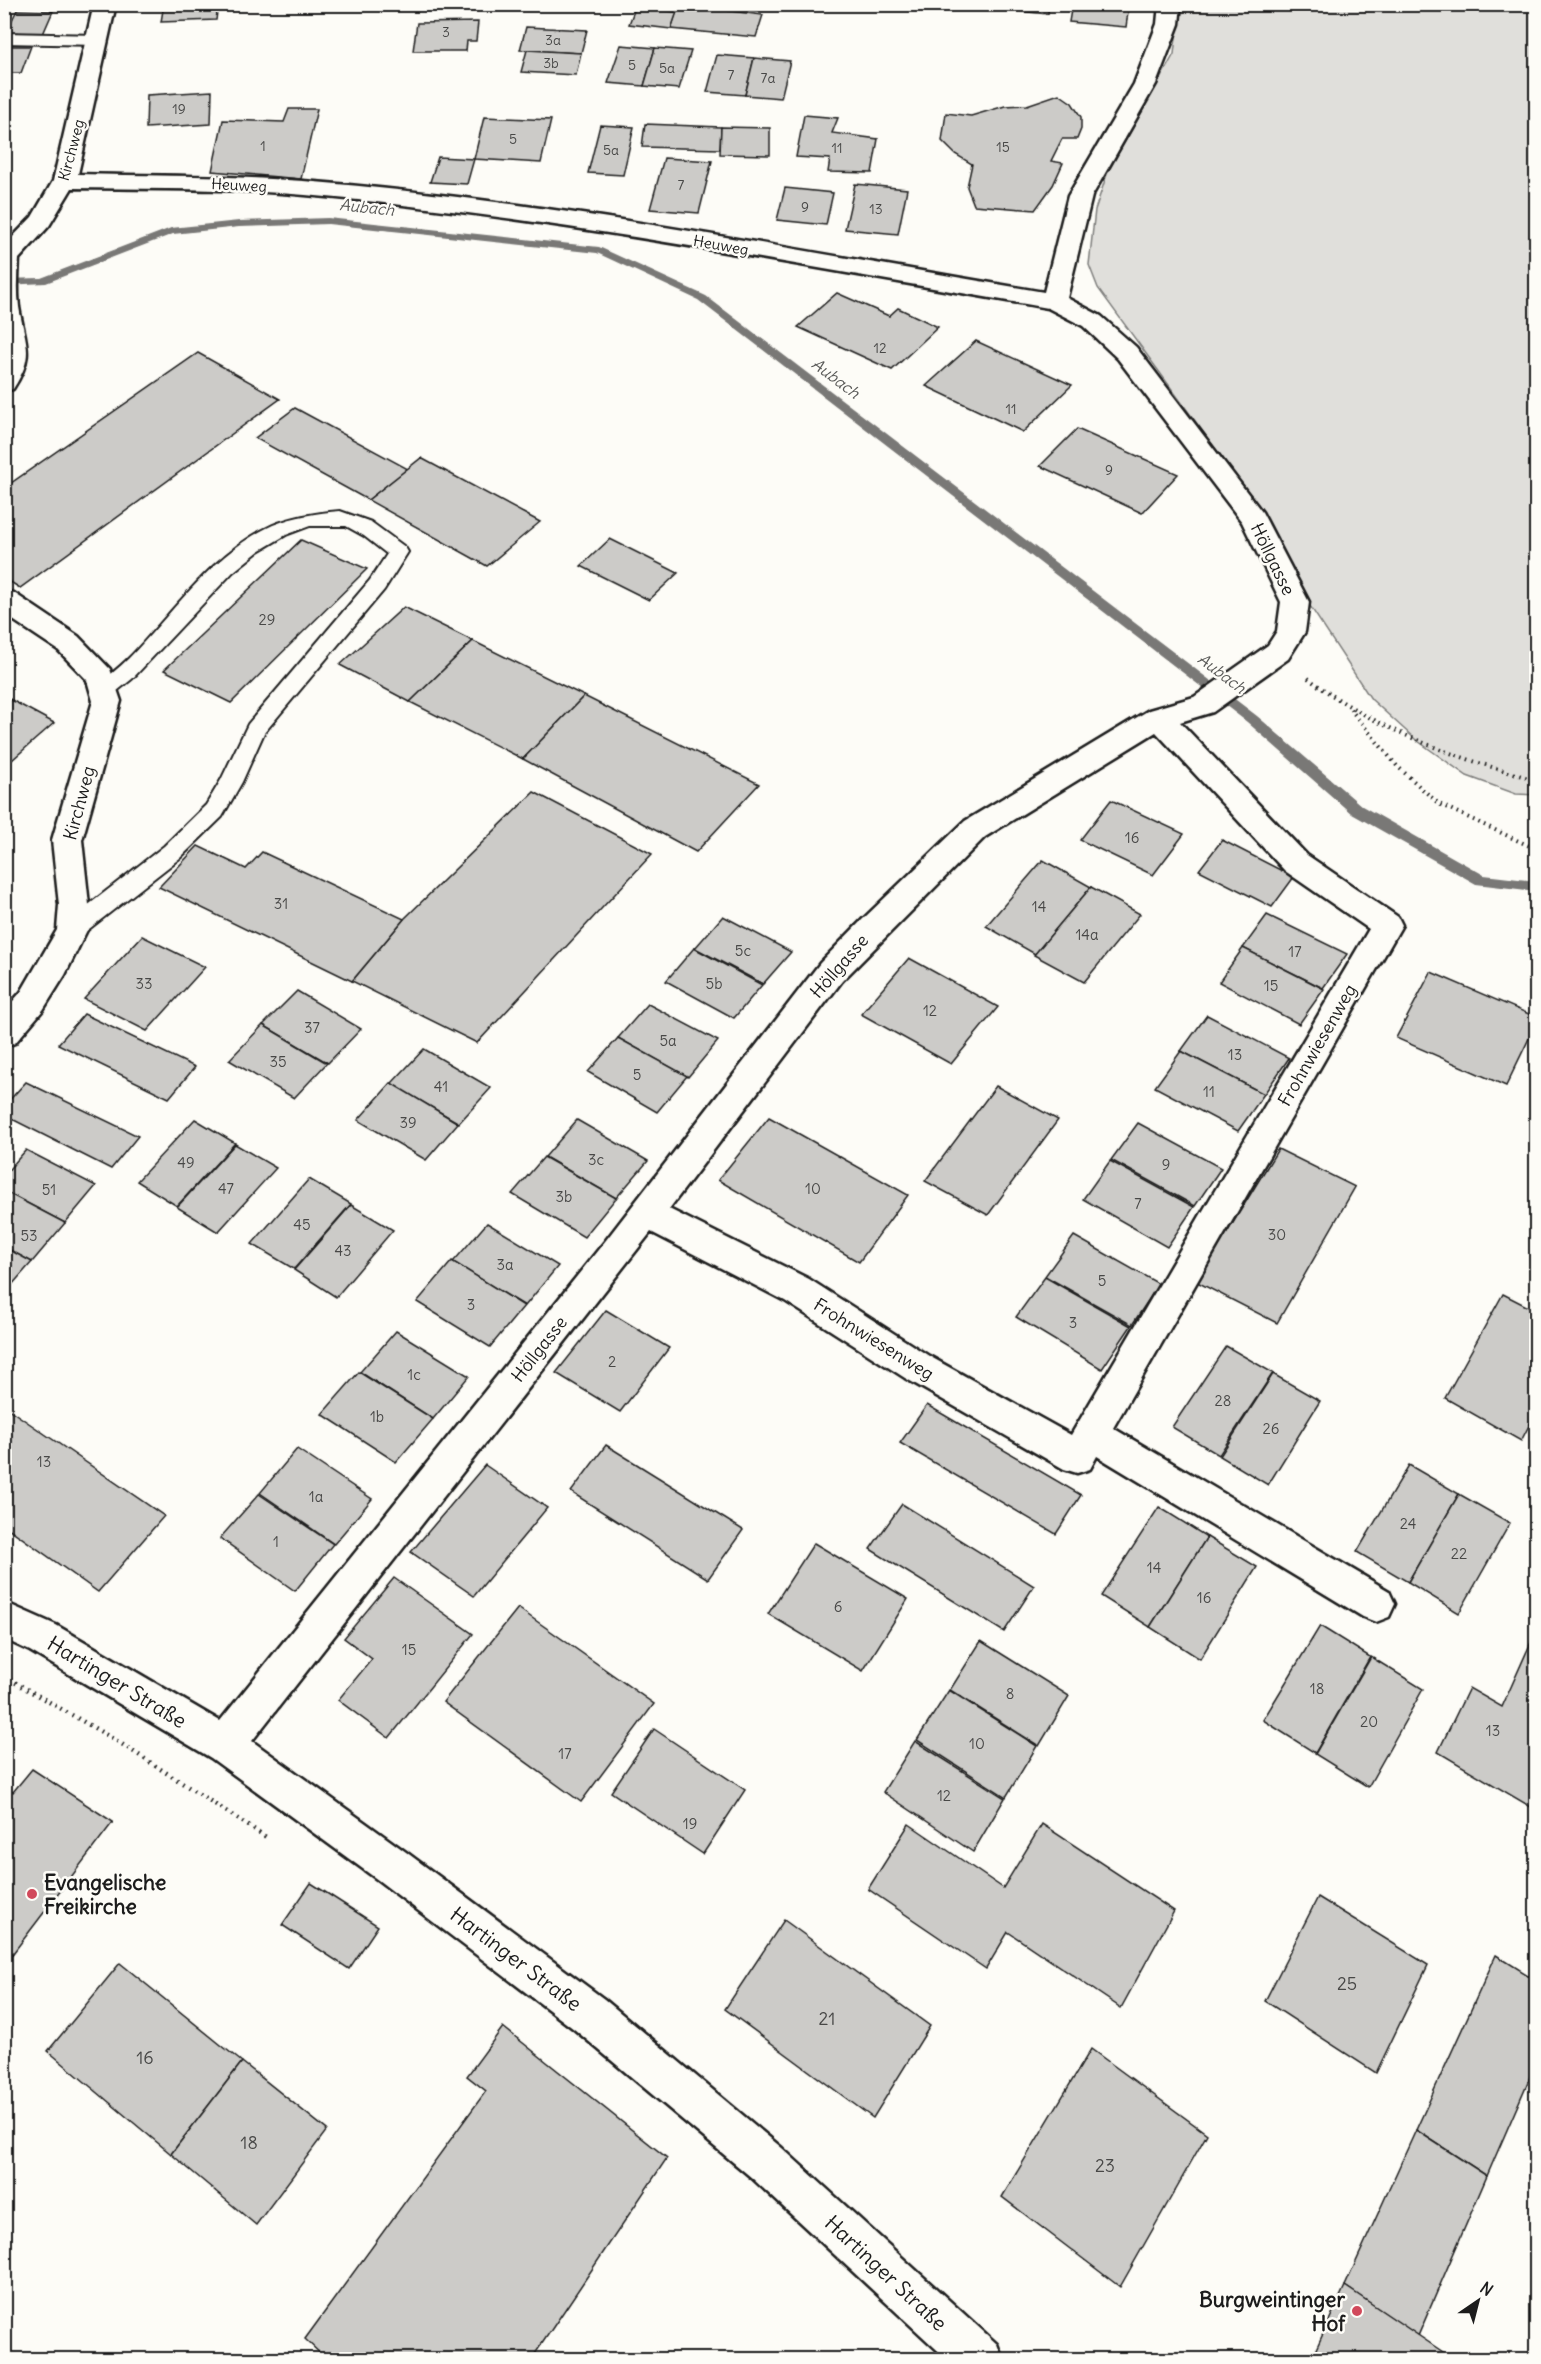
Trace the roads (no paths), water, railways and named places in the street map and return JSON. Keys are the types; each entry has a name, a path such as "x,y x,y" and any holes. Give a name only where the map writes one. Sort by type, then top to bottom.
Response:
{"street":[{"name":"Kirchweg","path":"4,383 16,364 15,345 6,298 7,258 41,220 65,180 105,4"},
{"path":"1054,301 1080,196 1145,84 1168,24 1170,4"},
{"name":"Heuweg","path":"65,180 304,188 543,215 1054,301"},
{"name":"Höllgasse","path":"225,1745 645,1213 831,972 874,927 975,829 1159,717 1203,705 1278,652 1291,632 1295,602 1253,518 1127,353 1092,321 1054,301"},
{"path":"4,600 68,643 100,676 105,690"},
{"name":"Kirchweg","path":"4,1034 32,1000 54,966 72,930 74,905 67,840 108,701 105,690"},
{"name":"Frohnwiesenweg","path":"645,1213 797,1290 917,1367 1077,1457 1387,925 1296,863 1159,717"},
{"path":"1091,1434 1376,1604"},
{"name":"Hartinger Straße","path":"4,1620 43,1638 225,1745 392,1866 589,2014 767,2163 981,2360"}],"lane":[{"path":"4,38 98,40"},
{"path":"72,930 172,852 214,811 231,782 255,729 377,585 398,552 368,528 341,518 298,521 258,542 201,590 135,664 105,690"}],"waterway":[{"name":"Aubach","path":"4,282 42,281 171,231 239,224 328,221 599,250 702,298 1252,719 1357,810 1481,880 1536,886"}],"place":[{"name":"Evangelische Freikirche","path":"32,1894"},
{"name":"Burgweintinger Hof","path":"1357,2311"}]}
